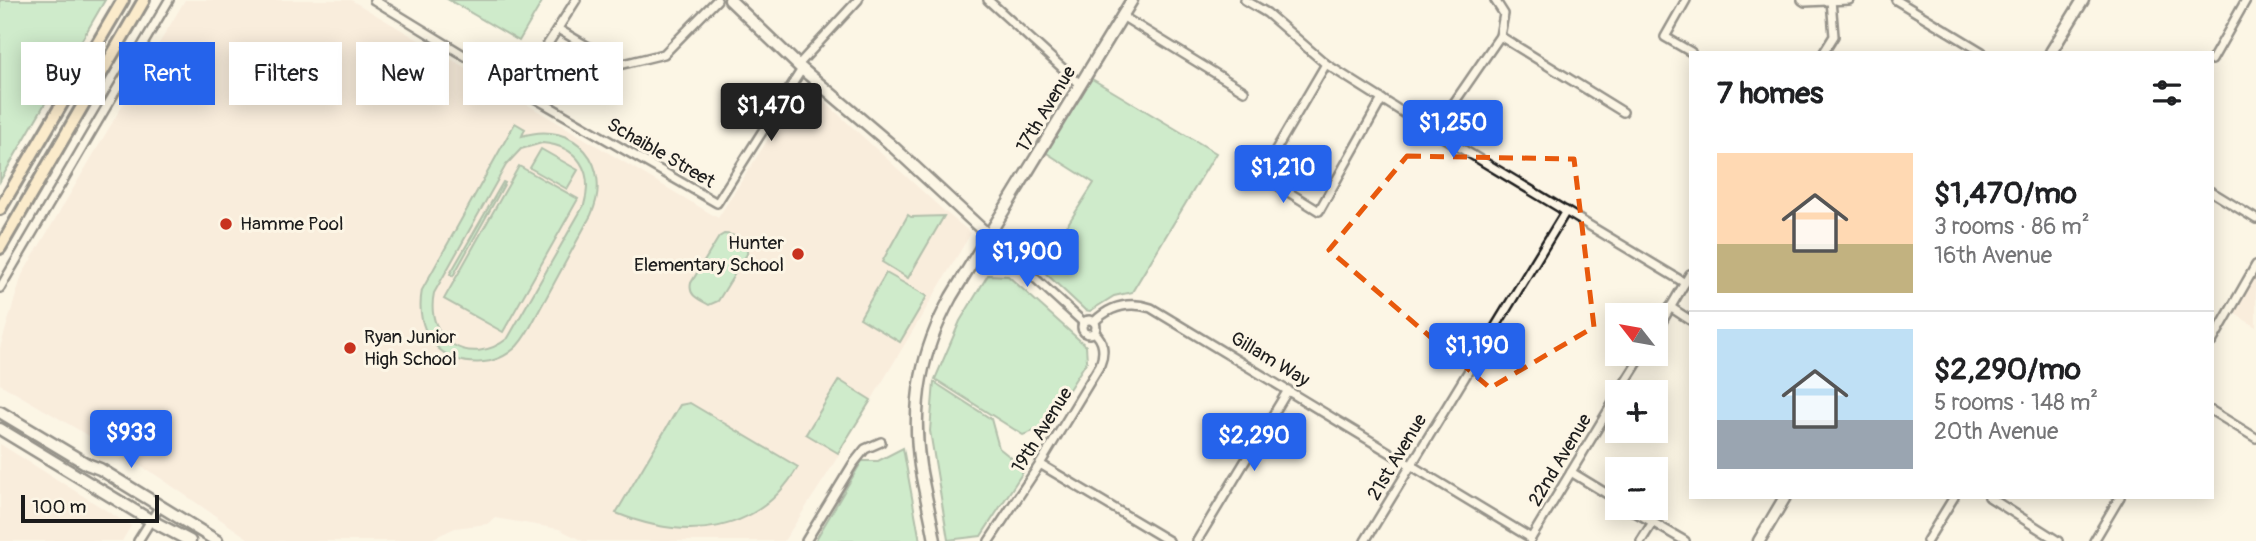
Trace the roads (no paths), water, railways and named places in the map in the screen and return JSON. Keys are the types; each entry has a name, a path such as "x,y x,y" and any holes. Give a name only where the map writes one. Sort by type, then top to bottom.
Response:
{"main road":[{"path":"0,209 123,0"},
{"path":"0,248 144,0"}],"street":[{"path":"0,288 169,0"},
{"name":"Schaible Street","path":"374,0 463,55"},
{"path":"550,42 576,0"},
{"path":"558,29 619,65 664,54 718,0"},
{"path":"730,0 1084,323"},
{"path":"801,66 858,0"},
{"path":"988,0 1081,85"},
{"name":"17th Avenue","path":"935,541 918,445 920,380 930,339 1132,0"},
{"path":"1245,0 1267,13 1326,64 1685,283"},
{"path":"1434,132 1500,36 1504,14 1495,0"},
{"path":"1686,0 1665,37 1689,51"},
{"path":"1802,0 1849,0"},
{"path":"1896,0 1980,51"},
{"path":"2052,51 2083,0"},
{"path":"2214,56 2246,0"},
{"path":"1825,51 1834,36 1831,1"},
{"path":"1122,16 1244,91"},
{"path":"1500,36 1623,112"},
{"path":"1326,64 1261,175 1319,211 1382,99"},
{"name":"Schaible Street","path":"547,105 717,203 801,66"},
{"path":"2214,193 2256,219"},
{"name":"21st Avenue","path":"1365,541 1566,211"},
{"path":"2214,338 2256,265"},
{"path":"1668,311 1689,276"},
{"name":"Gillam Way","path":"1094,322 1107,310 1118,306 1147,307 1288,390 1530,540"},
{"path":"1670,307 1689,319"},
{"path":"1089,320 1094,322 1094,332 1084,332 1084,323 1089,320"},
{"name":"19th Avenue","path":"989,541 1040,464 1102,361 1102,345 1094,332"},
{"path":"1197,541 1288,390"},
{"path":"0,412 100,469 217,541"},
{"path":"2214,412 2256,438"},
{"name":"22nd Avenue","path":"1530,540 1605,416"},
{"path":"0,429 150,520 190,541"},
{"path":"806,541 855,461 865,449 881,442"},
{"path":"1040,464 1168,541"},
{"path":"1571,472 1605,493"},
{"path":"1759,541 1784,499"},
{"path":"1927,541 1953,499"},
{"path":"1992,499 2059,541"},
{"path":"2094,541 2119,499"},
{"path":"138,541 160,506"},
{"path":"1648,520 1685,541"},
{"path":"1642,541 1653,523"}],"place":[{"name":"Hamme Pool","path":"226,224"},
{"name":"Hunter Elementary School","path":"798,254"},
{"name":"Ryan Junior High School","path":"350,348"}]}
